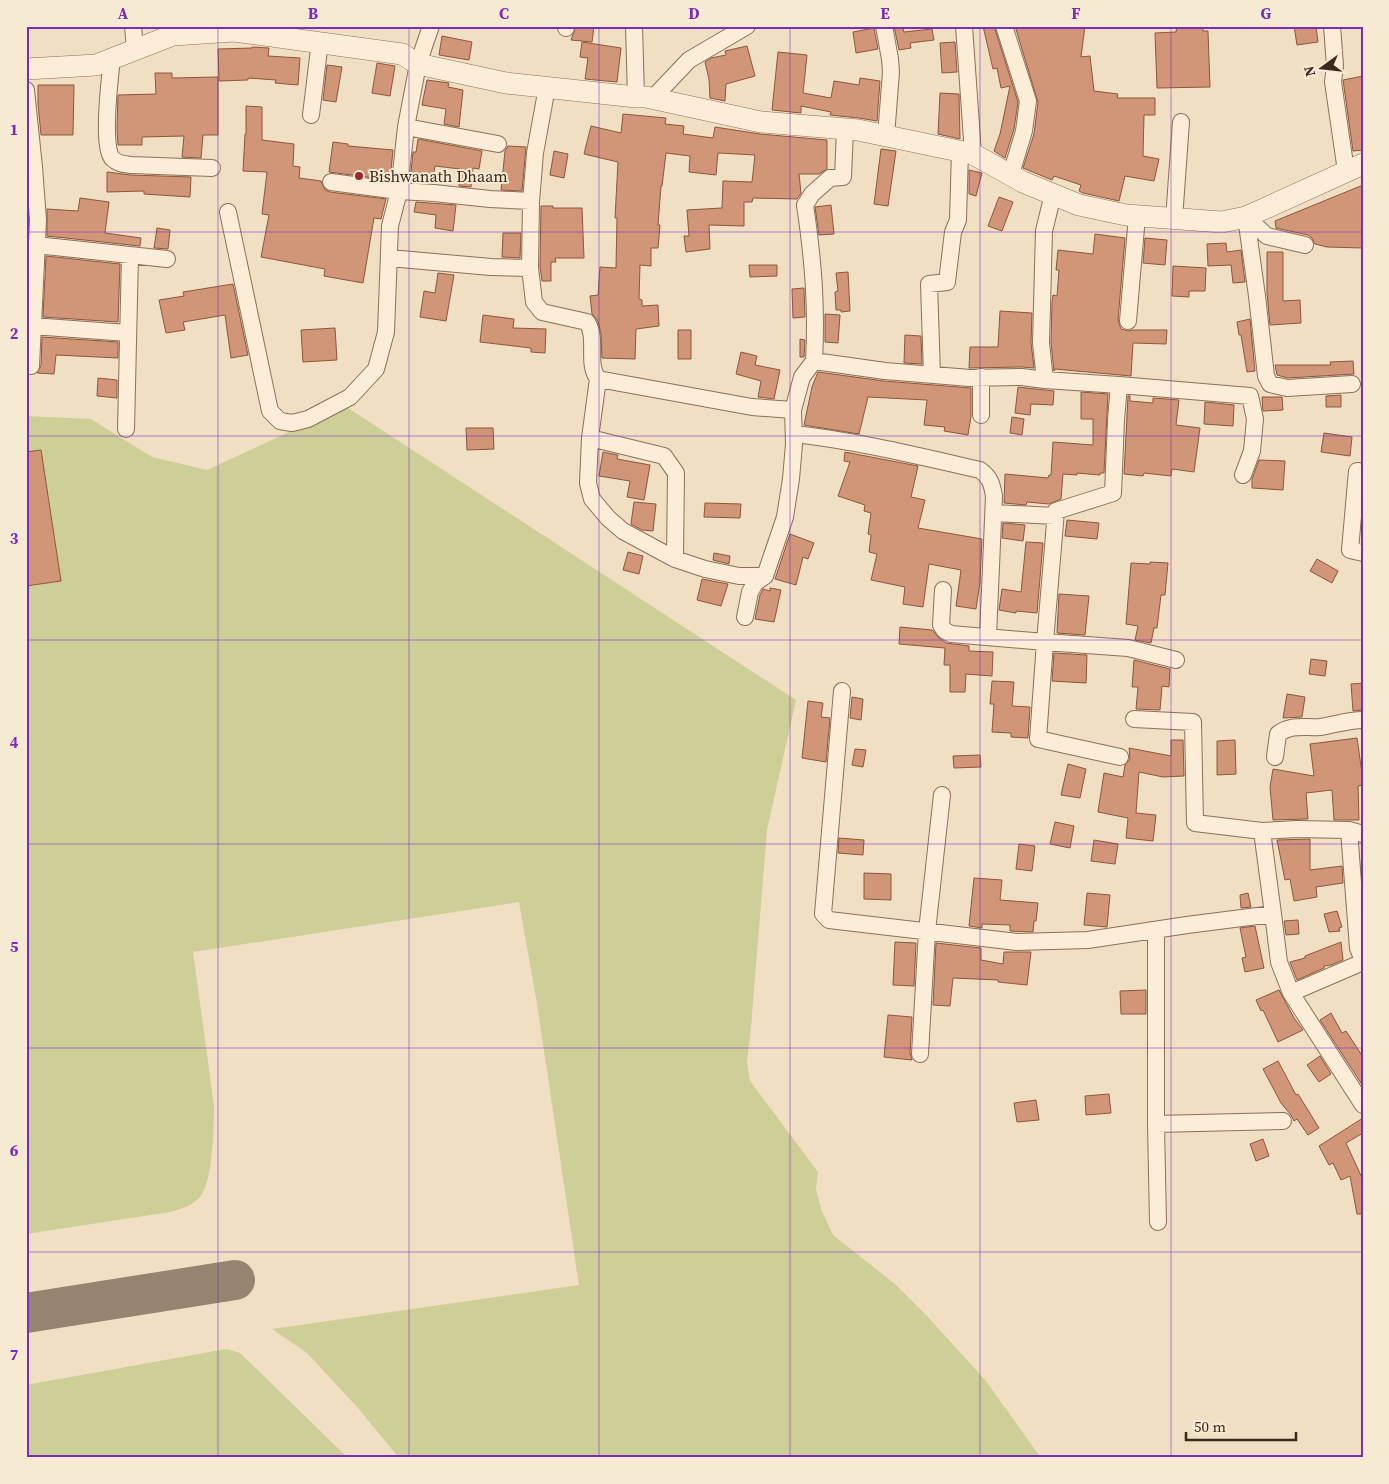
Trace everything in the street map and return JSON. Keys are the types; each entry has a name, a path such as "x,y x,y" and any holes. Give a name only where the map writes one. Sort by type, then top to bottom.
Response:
{"street":[{"path":"133,26 135,50"},
{"path":"228,212 270,411 280,421 292,424 308,419 350,397 376,369 386,332 390,226 399,191 406,127 418,64 431,26"},
{"path":"634,26 644,98"},
{"path":"644,98 689,60 747,26"},
{"path":"884,26 891,72 886,136"},
{"path":"932,375 929,284 947,282 953,232 958,220 967,153 964,26"},
{"path":"1004,26 1028,101 1024,131 1011,174"},
{"path":"26,68 96,65 173,35 234,31 320,41 402,54 418,64 506,83 644,98 761,122 845,129 886,136 967,153 1011,174 1023,182 1079,205 1138,216 1222,222 1246,217 1354,167 1334,82 1335,66 1332,26"},
{"path":"310,115 320,41"},
{"path":"112,59 106,130 108,152 112,159 119,163 131,165 212,168"},
{"path":"547,87 535,153 531,200 530,268 534,302 542,312 587,322 591,328 593,372 598,379 590,438 588,483 592,499 608,518 623,531 675,559 706,569 739,576 765,576"},
{"path":"26,90 38,220 31,366"},
{"path":"1174,219 1181,122"},
{"path":"406,127 498,144"},
{"path":"745,617 750,592 755,583 765,576 785,517 795,434 793,410 802,377 814,361 815,289 805,205 812,194 830,178 843,177 845,129"},
{"path":"331,182 399,191 490,199 531,200"},
{"path":"1045,380 1041,343 1044,231 1053,194"},
{"path":"1128,322 1138,216"},
{"path":"1246,217 1267,236 1305,245"},
{"path":"1246,217 1266,376 1270,384 1287,388 1352,384"},
{"path":"36,245 167,259"},
{"path":"126,428 130,255"},
{"path":"389,258 491,267 530,268"},
{"path":"32,326 128,333"},
{"path":"814,361 885,371 932,375 981,378 1022,377 1250,396 1255,419 1252,451 1242,475"},
{"path":"981,378 981,415"},
{"path":"598,379 752,407 793,410"},
{"path":"1119,385 1113,493 1056,511 1038,739 1120,757"},
{"path":"795,434 878,446 980,470 991,479 994,513 988,637"},
{"path":"590,438 664,456 670,463 676,473 675,559"},
{"path":"1363,472 1356,471 1350,550 1363,553"},
{"path":"994,513 1055,516"},
{"path":"943,590 941,625 944,630 951,634 1128,648 1176,660"},
{"path":"842,690 822,914 829,920 1017,942 1088,940 1274,914"},
{"path":"1134,719 1193,722 1195,823 1262,831 1297,829 1356,832 1358,948 1363,962 1291,993"},
{"path":"1275,757 1278,734 1286,728 1320,727 1363,720"},
{"path":"920,1054 927,931 942,795"},
{"path":"1262,831 1279,962 1291,993 1363,1105"},
{"path":"1156,930 1158,1222"},
{"path":"1156,1124 1283,1121"}],"green space":[{"path":"345,406 796,700 767,830 747,1063 750,1081 818,1172 816,1189 821,1209 833,1235 895,1284 927,1316 986,1381 1041,1458 399,1458 358,1408 307,1353 272,1329 579,1285 537,1004 519,902 193,952 214,1106 210,1167 208,1179 200,1197 190,1205 170,1212 26,1234 26,416 91,419 152,457 207,470"},
{"path":"226,1349 240,1353 348,1458 26,1458 26,1385"}],"building":[{"path":"576,26 594,26 592,42 571,40"},
{"path":"894,26 902,26 904,32 932,29 934,40 910,43 911,48 899,50"},
{"path":"983,26 994,26 1018,102 1014,129 1005,158 994,151 1000,134 1010,86 1001,88 997,68 993,69"},
{"path":"1015,26 1085,26 1081,57 1090,56 1094,91 1118,94 1117,98 1155,98 1155,115 1144,115 1143,156 1159,159 1154,181 1125,176 1119,201 1083,193 1079,191 1081,185 1054,176 1052,180 1023,168 1034,134 1038,102"},
{"path":"1177,26 1203,26 1203,31 1208,31 1210,87 1157,88 1155,33 1176,32"},
{"path":"1294,26 1316,26 1318,42 1297,45"},
{"path":"874,28 878,49 856,53 853,32"},
{"path":"442,36 472,42 469,60 439,55"},
{"path":"582,42 621,48 617,82 585,79 588,58 580,57"},
{"path":"955,42 957,72 942,73 940,43"},
{"path":"747,46 755,76 726,84 725,101 710,98 709,79 705,62 711,58 726,55 725,51"},
{"path":"269,48 268,56 300,58 298,85 275,83 276,80 248,78 248,80 219,81 218,49"},
{"path":"778,52 807,55 803,93 831,98 834,81 859,85 860,78 880,81 877,121 830,115 831,112 801,106 801,113 772,110"},
{"path":"377,63 395,66 390,96 372,93"},
{"path":"327,65 342,67 336,102 323,100"},
{"path":"155,73 172,73 172,78 218,77 218,135 203,135 201,158 182,157 184,136 142,137 142,145 118,145 118,95 156,94"},
{"path":"1363,76 1363,150 1353,151 1343,80"},
{"path":"427,80 449,83 448,87 463,90 459,127 444,124 446,109 422,105"},
{"path":"38,85 74,85 73,135 41,135"},
{"path":"940,93 959,94 960,139 938,134"},
{"path":"246,106 262,107 262,140 294,144 293,166 300,167 299,178 321,181 325,190 330,192 386,199 381,219 374,218 363,283 324,276 325,269 261,257 269,215 262,214 267,172 243,171"},
{"path":"623,114 666,118 665,124 684,126 683,134 713,138 715,127 760,134 827,140 827,169 819,174 799,174 801,193 797,199 753,198 752,202 744,202 744,226 709,225 710,249 686,252 684,236 689,236 687,210 722,208 723,181 752,182 755,155 718,153 716,175 689,172 690,156 666,153 661,186 658,248 651,248 651,266 640,265 639,299 642,300 642,306 658,305 659,326 636,329 635,359 602,358 601,334 598,321 592,314 590,296 598,295 600,267 616,268 617,218 615,218 618,162 584,154 591,126 621,133"},
{"path":"418,139 482,151 479,169 473,168 471,187 459,186 460,169 435,166 432,183 410,182 413,152 416,152"},
{"path":"333,142 348,144 348,146 393,150 390,180 329,172"},
{"path":"508,146 526,147 522,191 501,190 505,151"},
{"path":"881,149 896,151 888,206 874,204"},
{"path":"554,151 568,154 564,178 550,175"},
{"path":"969,170 982,173 976,196 969,194"},
{"path":"107,172 131,175 191,177 190,197 144,194 144,191 107,192"},
{"path":"1363,185 1363,248 1327,247 1315,244 1308,235 1276,228 1275,221"},
{"path":"999,197 1013,202 1002,231 988,226"},
{"path":"80,198 109,202 105,233 141,238 140,246 47,236 47,209 78,211"},
{"path":"416,202 456,205 453,231 435,228 436,215 414,212"},
{"path":"831,205 834,234 819,235 815,207"},
{"path":"541,206 582,208 584,258 555,258 556,262 551,262 551,281 542,281 540,267"},
{"path":"157,228 170,230 168,249 154,248"},
{"path":"503,233 521,233 520,258 502,257"},
{"path":"1095,234 1125,238 1118,320 1121,329 1128,331 1167,330 1166,344 1133,343 1131,376 1055,369 1054,371 1051,343 1052,302 1053,295 1057,296 1059,270 1056,270 1058,250 1093,254"},
{"path":"1145,238 1167,240 1165,265 1143,263"},
{"path":"1226,243 1227,252 1241,250 1245,282 1233,283 1231,265 1208,266 1207,244"},
{"path":"1267,252 1283,252 1283,301 1300,300 1301,323 1270,325 1267,293"},
{"path":"46,256 120,264 118,322 43,317"},
{"path":"749,265 777,265 777,276 750,277"},
{"path":"1173,266 1206,268 1205,291 1189,291 1189,297 1172,296"},
{"path":"848,272 850,311 841,312 841,310 836,310 835,292 838,291 836,273"},
{"path":"438,273 454,275 446,321 420,317 424,291 435,293"},
{"path":"233,284 248,355 231,358 225,315 183,322 185,330 166,333 159,300 184,296 183,292"},
{"path":"804,288 805,317 793,318 792,289"},
{"path":"1000,311 1032,313 1031,343 1034,368 969,368 970,347 998,347"},
{"path":"825,314 840,315 838,343 825,342"},
{"path":"483,315 514,319 513,328 546,329 545,353 531,352 531,348 480,342"},
{"path":"1250,319 1255,371 1247,372 1237,322"},
{"path":"335,328 337,360 303,362 301,330"},
{"path":"678,330 691,330 691,359 678,359"},
{"path":"905,335 921,336 922,364 904,363"},
{"path":"42,337 118,342 118,358 56,355 54,374 37,373 41,366"},
{"path":"800,339 805,340 804,357 800,357"},
{"path":"741,352 757,356 755,365 780,370 774,399 758,397 761,381 736,374"},
{"path":"1353,361 1354,374 1288,378 1277,375 1275,365 1331,365 1330,362"},
{"path":"818,372 884,381 971,388 971,416 968,435 944,431 945,427 924,425 927,400 868,397 859,434 804,425 812,387"},
{"path":"98,378 117,380 117,398 97,396"},
{"path":"1018,387 1054,391 1053,405 1031,404 1030,415 1015,413"},
{"path":"1081,392 1108,394 1104,473 1100,473 1100,475 1063,474 1061,499 1049,504 1027,502 1026,505 1004,503 1005,474 1048,478 1051,475 1053,442 1093,445 1093,419 1081,419"},
{"path":"1341,395 1341,407 1326,407 1326,396"},
{"path":"1128,396 1130,396 1130,401 1153,403 1153,398 1179,400 1176,425 1200,428 1194,472 1172,469 1171,476 1144,473 1143,476 1124,474"},
{"path":"1262,397 1282,397 1283,410 1263,411"},
{"path":"1205,402 1234,405 1233,426 1204,424"},
{"path":"1012,417 1024,419 1022,435 1010,433"},
{"path":"466,428 493,428 494,449 467,450"},
{"path":"1324,433 1352,437 1350,456 1321,452"},
{"path":"41,450 61,581 26,586 26,452"},
{"path":"603,452 618,455 617,459 650,465 644,500 627,497 630,481 599,476"},
{"path":"845,452 918,466 911,497 925,500 918,528 982,539 980,582 976,609 956,606 961,570 929,564 923,607 903,604 905,587 871,580 877,554 869,552 871,535 868,534 871,513 864,511 865,505 838,496 850,462 844,461"},
{"path":"1259,460 1285,461 1283,490 1252,488 1252,479"},
{"path":"634,502 656,504 653,531 642,530 631,524"},
{"path":"705,503 741,504 740,518 704,517"},
{"path":"1067,520 1099,523 1097,539 1065,536"},
{"path":"1003,523 1025,525 1023,541 1002,538"},
{"path":"790,534 814,543 808,559 803,557 796,585 775,579"},
{"path":"1026,542 1043,543 1037,613 1016,611 1016,613 999,610 1002,589 1021,592"},
{"path":"628,552 643,556 639,574 623,570"},
{"path":"714,553 730,556 729,564 713,560"},
{"path":"1317,559 1338,571 1332,583 1310,571"},
{"path":"1150,562 1168,563 1165,595 1161,595 1157,628 1154,628 1151,643 1135,640 1138,626 1126,624 1131,563 1150,564"},
{"path":"702,579 728,584 721,606 697,600"},
{"path":"770,588 781,590 774,622 755,619 760,595 763,589 770,591"},
{"path":"1059,594 1089,596 1085,635 1057,633"},
{"path":"900,627 932,630 946,643 969,646 969,651 993,652 992,676 966,674 965,692 950,692 950,665 944,665 945,648 899,644"},
{"path":"1054,653 1087,655 1086,683 1052,681"},
{"path":"1311,659 1327,661 1325,676 1309,674"},
{"path":"1134,660 1170,669 1169,687 1162,686 1160,710 1136,709 1138,687 1132,687"},
{"path":"992,681 1014,682 1012,706 1030,707 1028,738 1011,737 1011,733 992,732 994,704 990,704"},
{"path":"1363,683 1363,710 1353,711 1351,684"},
{"path":"1287,694 1305,697 1302,717 1283,718"},
{"path":"852,697 863,699 861,720 850,718"},
{"path":"808,701 823,703 821,717 830,718 826,762 802,758"},
{"path":"1357,738 1363,780 1363,785 1358,786 1359,820 1334,820 1332,790 1306,793 1308,819 1273,820 1270,787 1273,769 1314,776 1310,744"},
{"path":"1171,740 1183,740 1184,776 1163,777 1139,772 1136,813 1156,815 1153,841 1126,838 1128,818 1098,812 1104,773 1123,777 1125,765 1130,759 1129,748 1171,756"},
{"path":"1235,740 1236,774 1217,775 1217,741"},
{"path":"855,749 866,750 863,767 852,765"},
{"path":"980,755 981,767 954,768 953,756"},
{"path":"1068,764 1086,769 1080,798 1061,795"},
{"path":"1055,822 1074,826 1070,848 1050,844"},
{"path":"839,838 864,840 863,855 838,853"},
{"path":"1310,839 1310,870 1342,866 1343,883 1316,887 1317,897 1294,901 1290,879 1285,880 1277,840"},
{"path":"1094,840 1118,844 1115,864 1091,861"},
{"path":"1019,844 1035,846 1032,871 1016,869"},
{"path":"864,873 891,874 891,900 864,899"},
{"path":"974,878 1002,880 1000,900 1038,903 1033,932 1010,931 1010,925 982,924 982,928 969,926"},
{"path":"1087,893 1110,895 1107,927 1084,925"},
{"path":"1248,893 1251,907 1241,908 1240,895"},
{"path":"1337,911 1342,927 1339,928 1340,931 1329,932 1324,914"},
{"path":"1298,920 1299,934 1286,935 1284,921"},
{"path":"1255,926 1264,968 1245,972 1242,958 1246,957 1240,928"},
{"path":"895,942 916,943 914,986 893,985"},
{"path":"1341,942 1343,960 1324,966 1324,968 1297,980 1290,962 1305,958 1305,956"},
{"path":"936,943 981,948 981,960 1003,964 1004,952 1031,952 1027,985 998,982 998,980 953,978 950,1006 933,1005"},
{"path":"1146,990 1146,1014 1121,1014 1120,991"},
{"path":"1279,990 1294,1018 1303,1030 1278,1042 1263,1010 1261,1011 1256,1000"},
{"path":"1331,1013 1342,1033 1346,1031 1363,1057 1363,1086 1320,1020"},
{"path":"888,1015 912,1017 910,1053 912,1060 884,1057"},
{"path":"1320,1056 1331,1074 1319,1082 1307,1065"},
{"path":"1278,1061 1296,1095 1298,1094 1319,1128 1308,1135 1297,1119 1294,1121 1281,1103 1263,1069"},
{"path":"1109,1094 1111,1113 1086,1115 1085,1096"},
{"path":"1036,1100 1039,1120 1017,1122 1014,1103"},
{"path":"1363,1118 1363,1133 1346,1143 1363,1180 1363,1214 1357,1214 1350,1176 1341,1180 1333,1163 1329,1165 1319,1146"},
{"path":"1263,1139 1269,1156 1256,1161 1250,1144"}],"taxiway":[{"path":"26,1313 235,1280"}],"place":[{"name":"Bishwanath Dhaam","path":"359,176"}]}
